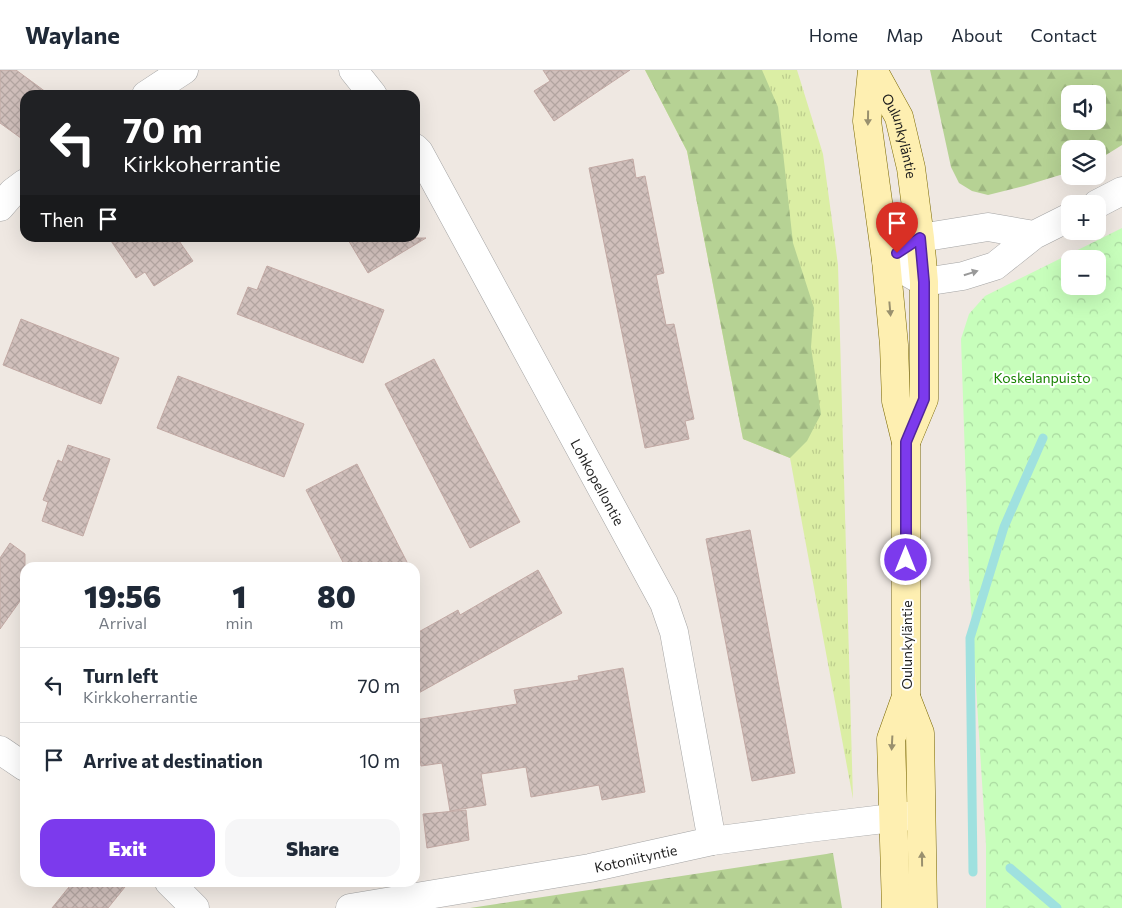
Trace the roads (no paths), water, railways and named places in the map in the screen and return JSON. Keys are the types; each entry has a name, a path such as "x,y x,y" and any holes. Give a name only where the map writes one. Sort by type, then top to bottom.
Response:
{"main road":[{"name":"Oulunkyläntie","path":"872,70 899,116 911,168 920,238 924,282 924,399 906,442"},
{"name":"Oulunkyläntie","path":"872,70 867,121 886,260 894,345 896,401 906,442 906,697 891,739 896,908"},
{"name":"Oulunkyläntie","path":"906,697 920,733 923,908"}],"street":[{"path":"154,90 184,70"},
{"path":"353,70 369,90"},
{"name":"Lohkopellontie","path":"420,156 664,603 674,632 712,841"},
{"path":"0,207 20,187"},
{"path":"1106,200 1122,192"},
{"path":"1034,235 988,227 920,238 886,260 924,282 963,276 995,266 1034,235 1061,222"},
{"path":"0,750 20,764"},
{"name":"Kotoniityntie","path":"350,908 590,868 712,841 921,814"},
{"path":"174,887 195,908"}],"waterway":[{"path":"973,872 970,638 1004,527 1043,438"},
{"path":"1010,868 1057,908"}],"park label":[{"name":"Koskelanpuisto","path":"1042,377"}]}
